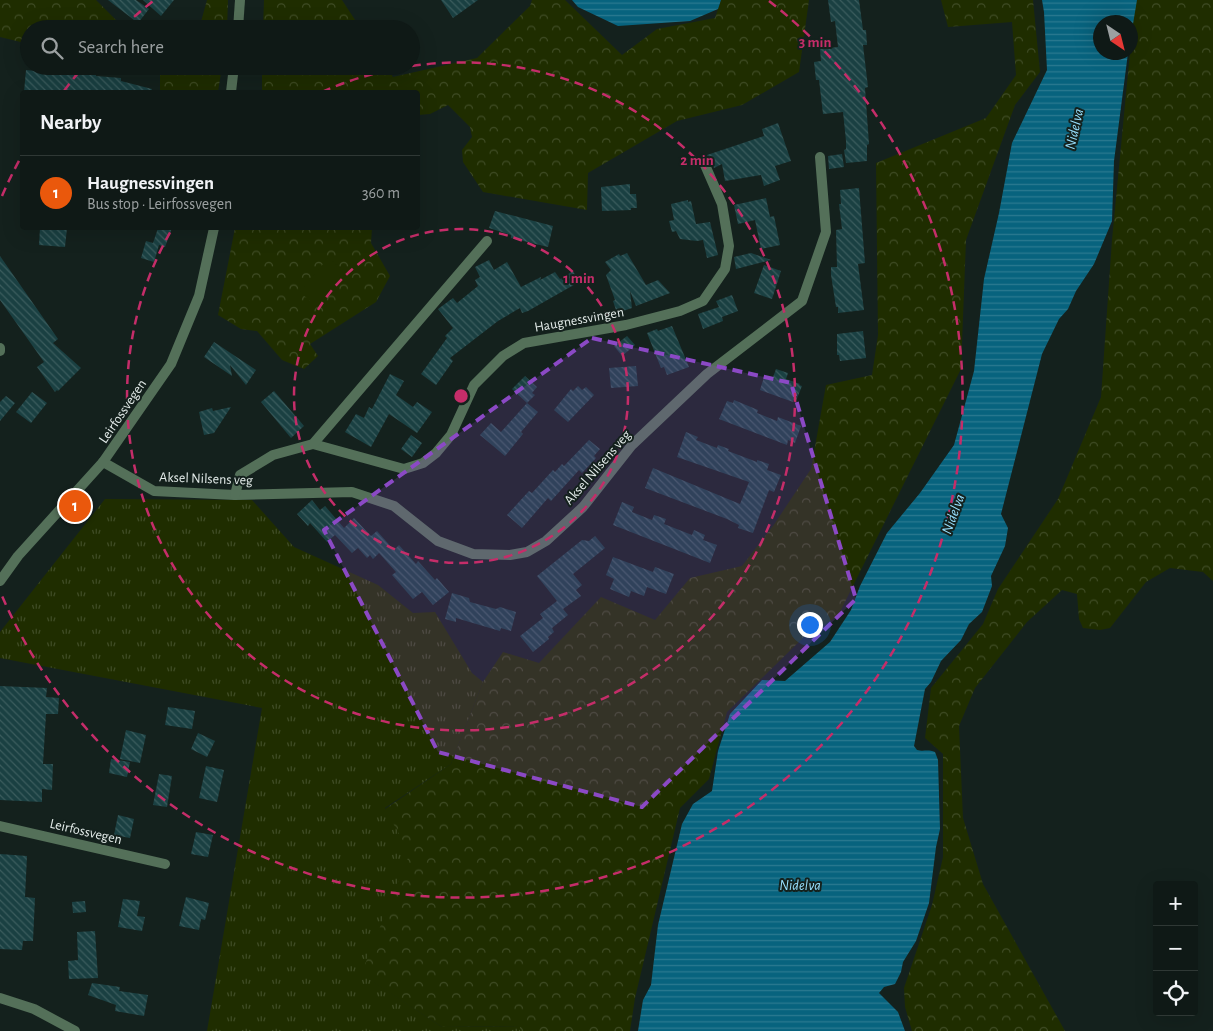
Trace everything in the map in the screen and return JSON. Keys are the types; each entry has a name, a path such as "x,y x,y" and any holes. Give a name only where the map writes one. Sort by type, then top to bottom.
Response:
{"street":[{"path":"239,20 240,0"},
{"path":"231,90 233,75"},
{"name":"Aksel Nilsens veg","path":"103,462 154,491 235,495 352,492 394,506 438,540 473,554 510,555 527,552 546,541 583,507 632,445 697,383 802,301 826,232 820,157"},
{"name":"Haugnessvingen","path":"313,444 404,469 423,463 436,453 451,435 474,384 503,356 524,343 626,325 680,311 703,301 725,269 729,246 722,204 705,165"},
{"name":"Leirfossvegen","path":"0,580 18,556 103,462 171,364 198,296 214,230"},
{"path":"235,495 240,475 273,455 313,444 487,241"},
{"name":"Leirfossvegen","path":"0,826 165,864"},
{"path":"0,998 34,1009 75,1031"}],"highlighted area":[{"path":"592,338 791,383 856,599 642,807 438,752 324,530"}],"green space":[{"path":"0,0 96,0 116,20 20,20 20,42 0,37"},
{"path":"207,0 228,0 227,20 201,20"},
{"path":"264,0 342,0 355,20 263,20"},
{"path":"532,0 565,0 622,55 657,29 715,18 721,0 809,0 799,72 742,105 677,121 588,173 587,210 483,192 463,162 462,150 472,137 470,127 448,105 430,114 420,115 420,90 262,90 262,75 392,75 393,77 420,75 420,71 477,58 530,6"},
{"path":"941,0 1033,0 1040,72 1015,105 966,240 961,369 838,616 804,637 727,712 709,779 680,808 635,998 630,1031 520,1031 520,1026 442,1027 361,974 410,853 385,809 451,764 483,682 503,652 539,663 601,597 655,620 690,578 742,566 773,526 811,469 826,385 872,375 878,335 876,163 986,118 1016,75 1012,22 948,27"},
{"path":"1135,0 1213,0 1213,581 1203,572 1170,568 1146,582 1110,628 1100,630 1083,628 1079,619 1077,594 1062,590 1027,622 975,688 959,726 963,818 983,884 1065,1031 912,1031 905,1007 904,988 932,905 943,857 943,754 925,738 931,688 983,624 998,589 1058,499 1101,397 1112,240 1129,60 1138,60 1138,15 1134,15"},
{"path":"160,75 221,75 218,90 160,90"},
{"path":"235,230 372,230 371,243 390,276 376,302 310,344 318,356 304,369 282,360 257,331 241,329 218,315"},
{"path":"328,258 345,271 316,306 300,292"},
{"path":"105,499 252,500 294,547 378,585 413,613 435,612 472,673 483,682 451,764 385,808 411,853 362,974 442,1027 521,1026 520,1031 207,1031 262,708 0,658 0,632"}],"water":[{"path":"572,0 721,0 718,9 690,21 618,26 578,7"},
{"name":"Nidelva","path":"1042,0 1137,0 1134,15 1093,15 1093,60 1127,60 1114,161 1112,221 1094,264 1076,291 1068,309 1059,319 1042,354 1001,514 1008,528 1005,546 991,576 992,586 982,612 969,624 961,640 941,661 931,682 925,689 914,746 917,750 935,752 938,760 940,829 929,903 916,941 903,962 901,972 895,984 884,987 879,993 898,1012 905,1031 638,1031 643,1000 651,985 658,925 682,824 693,804 712,791 718,751 730,714 762,680 785,681 830,642 851,610 860,586 887,533 920,493 954,445 974,371 984,279 1012,143 1047,70"}],"building":[{"path":"108,0 136,0 149,9 140,20 134,20"},
{"path":"143,0 174,0 161,16"},
{"path":"441,0 478,0 453,18"},
{"path":"828,0 859,0 863,30 866,30 867,45 863,45 868,87 865,88 869,144 867,145 867,161 846,163 843,112 823,114 819,80 816,80 814,62 821,61 820,49 838,47 835,21 831,22"},
{"path":"26,75 96,75 121,78 121,81 152,89 152,90 24,90"},
{"path":"778,123 791,161 775,166 780,180 764,186 761,175 725,181 722,164 714,168 707,155 764,136 762,129"},
{"path":"842,154 844,167 829,169 828,156"},
{"path":"630,184 630,194 636,194 637,208 602,211 601,187"},
{"path":"859,188 865,263 858,264 864,310 838,313 831,267 837,267 836,230 842,229 839,204 841,204 840,190"},
{"path":"766,198 770,217 774,216 780,245 761,249 755,220 738,224 734,205"},
{"path":"688,200 688,202 691,201 696,224 710,222 718,255 707,258 703,240 680,239 676,231 672,232 669,221 674,220 671,204"},
{"path":"495,211 553,226 548,247 511,238 511,235 489,228"},
{"path":"40,230 67,230 65,247 39,245"},
{"path":"157,230 171,230 165,247 159,245 154,262 141,258 146,241 153,243"},
{"path":"627,253 646,285 658,280 670,293 636,306 630,291 632,308 617,313 613,301 615,300 606,275 611,270 605,262 619,254 620,256"},
{"path":"751,253 771,260 736,269 734,257"},
{"path":"0,256 58,339 53,343 81,368 58,391 55,392 37,367 44,362 0,300"},
{"path":"489,260 494,270 507,262 521,287 555,272 560,279 573,271 579,282 528,311 522,313 520,308 498,321 450,358 453,361 436,385 421,374 447,338 445,336 453,328 438,309 453,298 457,303 478,286 475,280 480,277 475,267"},
{"path":"764,265 781,271 772,299 754,293"},
{"path":"732,295 738,311 722,317 723,321 703,329 698,314 719,307 716,301"},
{"path":"672,326 689,367 667,375 664,367 661,368 647,333"},
{"path":"863,331 866,358 840,361 839,355 837,355 837,334"},
{"path":"627,336 635,345 622,356 614,346"},
{"path":"214,342 256,370 246,385 230,365 232,376 204,357"},
{"path":"636,366 638,386 611,388 609,368"},
{"path":"776,369 788,373 786,379 802,386 796,401 793,400 793,402 760,390 764,377 772,380"},
{"path":"390,374 404,381 396,395 413,407 417,402 432,412 417,433 389,414 371,447 345,432 356,414 364,418 369,407 372,409"},
{"path":"525,376 537,387 532,393 535,395 527,403 512,389"},
{"path":"578,386 582,390 586,387 594,395 568,422 554,410 571,389 573,391"},
{"path":"274,391 304,426 291,438 261,402"},
{"path":"32,392 47,403 31,423 16,412"},
{"path":"6,396 15,403 0,421 0,402"},
{"path":"734,400 758,410 757,413 777,421 778,417 801,426 795,443 788,440 787,445 719,419 727,401 733,403"},
{"path":"527,403 538,412 521,432 523,434 505,456 480,435 491,423 501,432"},
{"path":"231,407 214,433 204,435 199,412 212,408 213,411"},
{"path":"686,432 698,437 696,440 717,448 718,445 729,449 728,451 757,462 757,460 769,464 767,470 781,475 774,492 769,490 753,533 738,528 739,525 727,519 645,488 653,468 740,504 749,482 677,457"},
{"path":"411,435 422,443 412,457 401,449"},
{"path":"589,440 600,449 594,456 596,458 582,473 579,470 551,501 548,498 522,528 507,515 529,491 532,493 553,470 555,472 562,464 564,466"},
{"path":"312,500 320,510 325,506 344,528 354,518 371,536 377,531 394,550 399,545 416,564 418,561 449,592 433,605 422,592 413,599 392,575 396,572 379,553 373,559 370,555 367,558 358,548 352,553 335,535 327,542 310,523 308,526 297,514"},
{"path":"622,502 634,507 632,512 652,520 654,515 666,519 664,524 692,535 694,530 705,535 703,540 717,545 710,563 613,525"},
{"path":"595,536 605,548 573,574 582,585 576,590 581,596 563,609 568,615 552,628 554,632 548,637 549,639 533,652 520,636 543,618 540,614 557,601 537,576 582,540 589,541"},
{"path":"613,557 653,572 655,567 674,574 666,594 647,587 644,596 631,591 629,597 610,589 614,579 606,575"},
{"path":"452,593 469,598 470,602 516,612 511,631 501,628 500,631 456,618 456,622 445,619"},
{"path":"0,686 47,688 46,697 59,698 58,714 46,714 43,764 53,764 52,790 42,789 42,802 0,800"},
{"path":"168,707 195,711 192,729 165,725"},
{"path":"126,730 146,735 140,763 120,759"},
{"path":"198,733 215,741 207,757 191,749"},
{"path":"111,759 130,762 127,777 109,773"},
{"path":"206,766 224,770 217,802 199,798"},
{"path":"159,774 172,776 167,807 153,805"},
{"path":"118,815 134,819 130,838 114,835"},
{"path":"196,832 213,835 208,857 191,854"},
{"path":"0,854 27,856 25,897 35,898 33,941 23,941 22,950 0,949"},
{"path":"186,897 209,903 205,920 201,919 199,930 179,926"},
{"path":"123,899 140,901 137,916 145,917 142,931 118,927"},
{"path":"85,901 86,912 73,913 72,902"},
{"path":"95,931 98,978 69,979 68,961 78,960 77,932"},
{"path":"92,983 120,987 119,991 148,995 144,1016 115,1011 116,1005 88,995"}],"place":[{"name":"Haugnessvingen","path":"75,506"}]}
